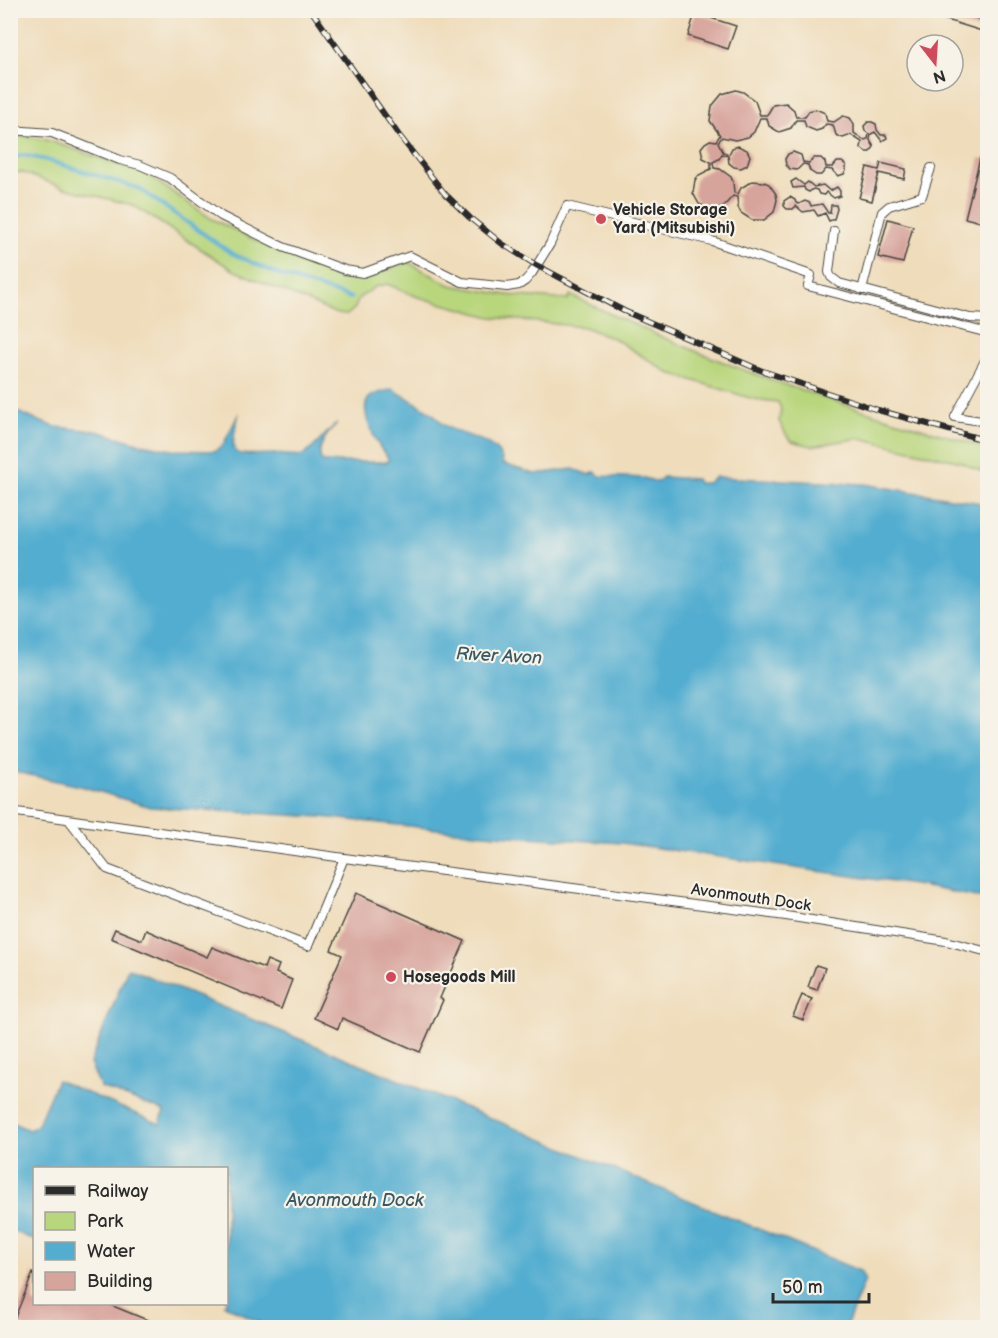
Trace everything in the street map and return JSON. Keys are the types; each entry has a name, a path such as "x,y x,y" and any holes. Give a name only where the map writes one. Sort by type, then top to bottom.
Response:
{"lane":[{"path":"10,130 37,130 52,133 120,160 140,165 170,178 221,216 284,248 355,273 372,271 410,256 462,282 507,287 519,285 532,273 550,244 567,206 712,241 811,275 808,286 987,333"},
{"path":"862,290 882,212 889,206 922,196 931,168"},
{"path":"834,231 829,265 831,277 843,285 970,318 987,319"},
{"path":"986,418 955,417 987,355"},
{"name":"Avonmouth Dock","path":"10,811 786,916 946,941 987,952"},
{"path":"69,820 108,869 308,946 344,858"}],"green space":[{"path":"11,136 28,136 50,141 146,174 212,219 298,261 339,275 357,279 369,278 406,261 450,285 507,295 568,300 570,295 655,334 741,369 833,401 987,448 987,474 961,462 860,438 812,446 792,441 779,421 781,409 778,402 753,399 669,373 615,339 584,327 491,317 418,297 387,284 375,287 359,298 355,308 347,315 337,314 233,270 133,205 64,188 21,172 11,174"}],"water":[{"name":"River Avon","path":"393,389 428,410 450,429 495,448 503,464 535,474 573,469 590,475 595,472 600,476 644,478 658,482 663,477 696,479 698,483 707,483 716,477 864,484 987,504 987,899 921,886 622,843 495,835 322,817 150,807 84,787 11,771 11,409 56,427 97,431 141,444 173,450 215,451 223,445 239,413 234,447 241,454 249,455 303,455 337,423 326,436 321,447 320,457 323,462 387,462 389,459 370,429 366,403 370,397"},
{"name":"Avonmouth Dock","path":"128,968 860,1271 865,1280 846,1327 268,1327 225,1305 228,1305 228,1167 33,1167 33,1240 11,1230 11,1122 29,1130 37,1126 57,1080 160,1124 164,1111 100,1087 90,1063"}],"building":[{"path":"951,10 988,22 988,33 918,11"},
{"path":"695,13 736,26 728,49 688,36"},
{"path":"736,90 755,101 760,115 767,115 773,105 786,103 794,110 796,117 805,117 809,111 816,109 825,113 827,121 834,122 843,116 850,118 854,124 854,133 864,140 868,139 869,134 865,131 864,126 872,122 876,124 881,135 886,135 887,138 882,141 875,132 871,134 870,140 874,147 870,152 866,152 861,148 862,142 851,135 843,138 836,135 833,125 826,124 822,129 816,131 806,127 804,120 796,120 791,128 779,132 769,126 767,118 760,118 754,132 748,137 735,140 722,137 718,142 723,152 729,154 732,148 738,146 747,150 750,156 747,165 741,168 734,167 729,163 728,156 722,154 713,162 714,168 720,169 731,177 734,193 738,194 741,188 752,181 769,184 776,194 774,212 764,220 752,220 741,213 737,197 733,196 722,208 710,209 699,204 693,193 695,180 699,175 711,169 711,162 703,158 701,148 710,140 716,141 720,135 710,121 712,106 722,94"},
{"path":"793,152 801,155 803,162 809,163 814,158 821,158 826,167 833,167 837,162 842,162 846,165 846,171 838,176 832,170 826,169 821,175 816,175 810,171 808,165 803,164 797,170 790,169 785,159"},
{"path":"987,154 988,224 965,218 980,158 985,159"},
{"path":"881,163 906,169 904,179 879,173 872,201 859,198 867,167 879,170"},
{"path":"796,179 804,185 808,182 814,187 823,185 830,191 837,187 840,196 834,198 826,192 824,195 813,189 809,192 804,187 793,188 791,182"},
{"path":"790,197 799,204 805,201 811,206 822,204 828,213 830,213 831,205 836,205 834,219 829,221 825,213 818,216 814,210 803,212 796,206 793,209 787,209 784,201"},
{"path":"888,219 913,226 903,263 878,257"},
{"name":"Hosegoods Mill","path":"356,893 465,941 420,1052 342,1018 338,1029 314,1018 342,955 331,950"},
{"path":"115,929 142,940 146,930 207,957 212,947 264,968 267,960 279,965 276,973 292,980 281,1009 111,938"},
{"path":"816,965 825,968 817,990 808,987"},
{"path":"802,995 812,999 803,1020 793,1016"},
{"path":"33,1273 33,1305 110,1305 167,1328 26,1328 13,1322"}],"waterway":[{"path":"10,158 23,155 46,160 138,188 231,253 280,275 351,298"}],"railway":[{"path":"311,10 398,134 445,194 501,243 536,265 624,311 760,370 878,410 988,441"}],"place":[{"name":"Vehicle Storage Yard (Mitsubishi)","path":"601,219"},
{"name":"Hosegoods Mill","path":"391,977"}]}
